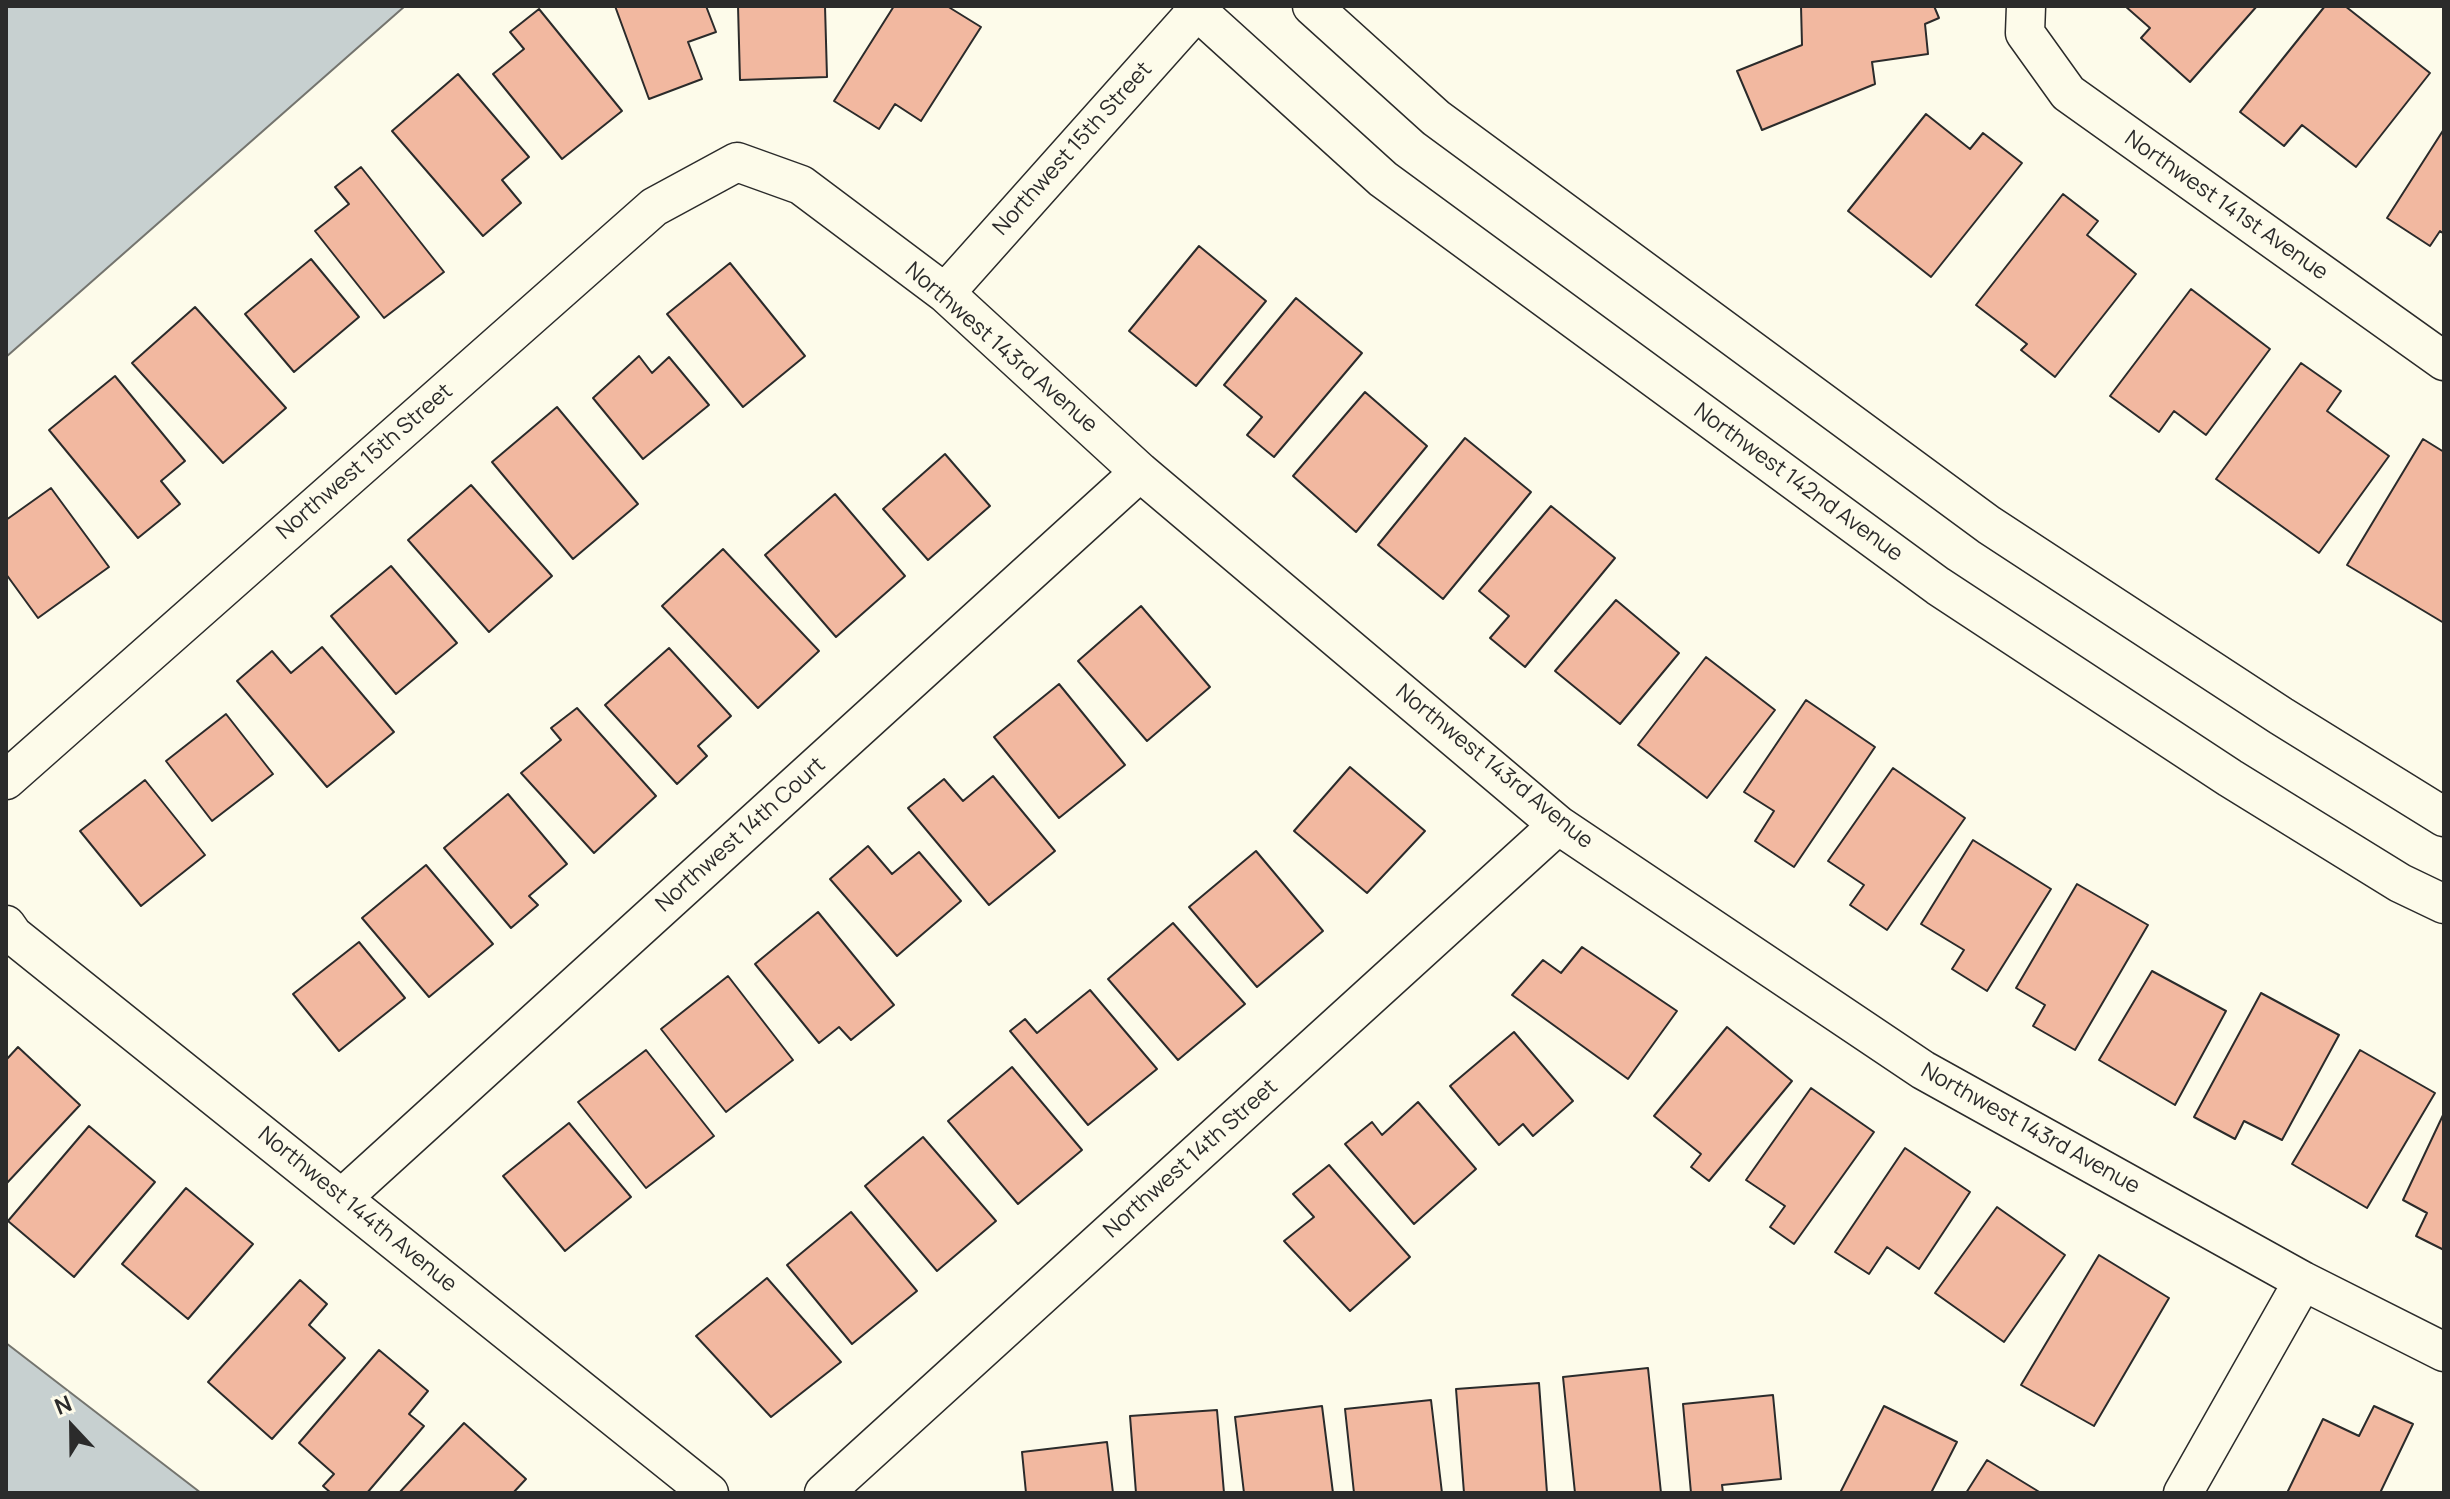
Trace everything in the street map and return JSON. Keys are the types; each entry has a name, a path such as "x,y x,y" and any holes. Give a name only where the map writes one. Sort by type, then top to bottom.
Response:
{"street":[{"path":"1312,6 1436,118 1989,525 2281,716 2444,817"},
{"name":"Northwest 15th Street","path":"945,293 1197,8"},
{"name":"Northwest 142nd Avenue","path":"1197,8 1383,179 1938,586 2230,778 2400,883 2444,904"},
{"name":"Northwest 141st Avenue","path":"2026,20 2068,93 2444,361"},
{"name":"Northwest 15th Street","path":"6,780 654,207 737,162"},
{"name":"Northwest 143rd Avenue","path":"737,162 801,185 945,293 1140,472 1558,825 1923,1070 2303,1281 2444,1352"},
{"name":"Northwest 14th Court","path":"342,1198 1140,472"},
{"name":"Northwest 14th Street","path":"824,1493 1558,825"},
{"name":"Northwest 144th Avenue","path":"6,925 13,935 709,1493"},
{"path":"2183,1493 2303,1281"}],"shaded area":[{"path":"6,6 405,6 6,357"},
{"path":"6,1343 201,1493 6,1493"}],"building":[{"path":"615,6 706,6 716,32 688,42 702,79 649,99"},
{"path":"738,6 825,6 827,77 740,80"},
{"path":"894,6 947,6 981,27 921,121 895,104 879,129 834,101"},
{"path":"1801,6 1934,6 1939,18 1925,24 1928,54 1872,62 1875,84 1762,130 1737,71 1802,45"},
{"path":"2125,6 2257,6 2190,82 2141,38 2150,28"},
{"path":"2325,6 2345,6 2430,73 2356,167 2302,125 2284,146 2240,112"},
{"path":"539,9 622,111 562,159 493,74 524,49 510,32"},
{"path":"458,74 529,157 502,180 521,203 483,236 392,131"},
{"path":"1926,114 1970,149 1983,133 2022,163 1931,277 1848,211"},
{"path":"2444,129 2444,234 2440,231 2430,246 2387,218"},
{"path":"361,167 444,272 384,318 315,231 349,204 335,187"},
{"path":"2063,194 2098,221 2087,235 2136,274 2055,377 2021,350 2027,344 1976,305"},
{"path":"1199,246 1266,301 1196,386 1129,331"},
{"path":"311,259 359,317 294,372 245,314"},
{"path":"730,263 805,356 743,407 667,314"},
{"path":"2191,289 2270,349 2206,435 2174,411 2159,432 2110,396"},
{"path":"1296,298 1362,353 1274,457 1247,435 1262,417 1224,385"},
{"path":"195,307 286,408 223,463 132,363"},
{"path":"639,356 652,373 669,357 709,405 643,459 593,398"},
{"path":"2301,363 2341,391 2327,411 2389,456 2319,553 2216,479"},
{"path":"115,376 185,461 161,481 180,504 138,538 49,430"},
{"path":"1365,392 1427,446 1356,532 1293,476"},
{"path":"557,407 638,504 573,559 492,462"},
{"path":"1465,438 1531,492 1443,599 1378,545"},
{"path":"2423,439 2444,452 2444,623 2347,565"},
{"path":"945,454 990,506 928,560 883,509"},
{"path":"471,485 552,576 489,632 408,540"},
{"path":"51,488 109,567 38,618 6,574 6,520"},
{"path":"835,494 905,576 836,637 765,555"},
{"path":"1551,506 1615,558 1525,667 1490,638 1509,616 1479,591"},
{"path":"723,549 819,651 758,708 662,606"},
{"path":"391,566 457,643 396,694 331,616"},
{"path":"1616,600 1679,653 1620,724 1555,671"},
{"path":"1141,606 1210,687 1147,741 1078,661"},
{"path":"322,647 394,732 327,787 237,681 272,651 291,673"},
{"path":"669,648 731,716 698,746 707,756 677,784 605,705"},
{"path":"1706,657 1775,710 1707,798 1638,745"},
{"path":"1059,684 1125,765 1059,818 994,737"},
{"path":"1806,700 1875,747 1794,867 1755,841 1774,811 1744,792"},
{"path":"577,708 656,796 594,853 521,773 561,740 551,728"},
{"path":"226,714 273,774 212,821 166,761"},
{"path":"1350,767 1425,831 1367,893 1294,831"},
{"path":"1893,768 1965,818 1887,930 1850,905 1864,885 1828,861"},
{"path":"993,776 1055,851 989,905 908,808 944,779 963,801"},
{"path":"145,780 205,855 141,906 80,831"},
{"path":"508,794 567,864 529,896 538,905 511,928 444,848"},
{"path":"1973,840 2051,889 1987,991 1952,969 1964,950 1921,924"},
{"path":"868,846 892,874 919,852 961,901 897,956 830,879"},
{"path":"1256,851 1323,931 1257,987 1189,907"},
{"path":"426,865 493,944 429,997 362,918"},
{"path":"2077,884 2148,925 2075,1050 2033,1026 2045,1005 2016,988"},
{"path":"818,912 894,1005 851,1040 839,1027 819,1043 755,964"},
{"path":"1173,923 1245,1004 1178,1060 1108,979"},
{"path":"359,942 405,998 339,1051 293,994"},
{"path":"1582,947 1677,1011 1628,1079 1512,995 1543,960 1561,973"},
{"path":"2152,971 2226,1011 2175,1105 2099,1060"},
{"path":"728,976 793,1060 726,1112 661,1029"},
{"path":"1090,990 1157,1069 1088,1125 1010,1031 1025,1019 1037,1033"},
{"path":"2261,993 2339,1035 2282,1140 2244,1121 2235,1139 2194,1117"},
{"path":"1727,1027 1792,1081 1709,1181 1691,1167 1701,1154 1654,1116"},
{"path":"1514,1032 1573,1101 1533,1136 1523,1124 1499,1145 1450,1086"},
{"path":"18,1047 80,1105 6,1184 6,1060"},
{"path":"646,1050 714,1136 646,1188 578,1102"},
{"path":"2360,1050 2435,1093 2367,1208 2292,1164"},
{"path":"1012,1067 1082,1150 1018,1204 948,1121"},
{"path":"1811,1088 1874,1132 1794,1244 1770,1227 1785,1206 1746,1180"},
{"path":"1418,1102 1476,1169 1414,1224 1345,1144 1372,1122 1382,1135"},
{"path":"2444,1113 2444,1250 2416,1236 2427,1213 2403,1200"},
{"path":"569,1123 631,1197 565,1251 503,1176"},
{"path":"89,1126 155,1182 74,1277 8,1221"},
{"path":"923,1137 996,1221 937,1271 865,1186"},
{"path":"1905,1148 1970,1192 1919,1269 1887,1247 1869,1274 1835,1252"},
{"path":"1329,1165 1410,1257 1350,1311 1284,1241 1314,1217 1293,1194"},
{"path":"186,1188 253,1244 188,1319 122,1264"},
{"path":"1997,1207 2065,1255 2004,1342 1935,1293"},
{"path":"851,1212 917,1291 852,1344 787,1265"},
{"path":"2099,1255 2169,1298 2094,1426 2021,1385"},
{"path":"767,1278 841,1362 771,1417 696,1336"},
{"path":"300,1280 327,1304 309,1325 345,1358 272,1439 208,1382"},
{"path":"379,1350 428,1391 409,1414 424,1426 367,1493 331,1493 323,1486 334,1474 299,1443"},
{"path":"1648,1368 1661,1493 1575,1493 1563,1377"},
{"path":"1539,1383 1547,1493 1464,1493 1456,1389"},
{"path":"1773,1395 1781,1479 1722,1485 1723,1493 1691,1493 1683,1404"},
{"path":"1431,1400 1442,1493 1354,1493 1345,1409"},
{"path":"1322,1406 1333,1493 1244,1493 1235,1417"},
{"path":"1884,1406 1957,1442 1931,1493 1840,1493"},
{"path":"2374,1406 2413,1424 2380,1493 2287,1493 2323,1419 2359,1436"},
{"path":"1217,1410 1224,1493 1136,1493 1130,1416"},
{"path":"464,1423 526,1479 513,1493 399,1493"},
{"path":"1107,1442 1113,1493 1026,1493 1022,1452"},
{"path":"1987,1460 2041,1493 1966,1493"}]}
